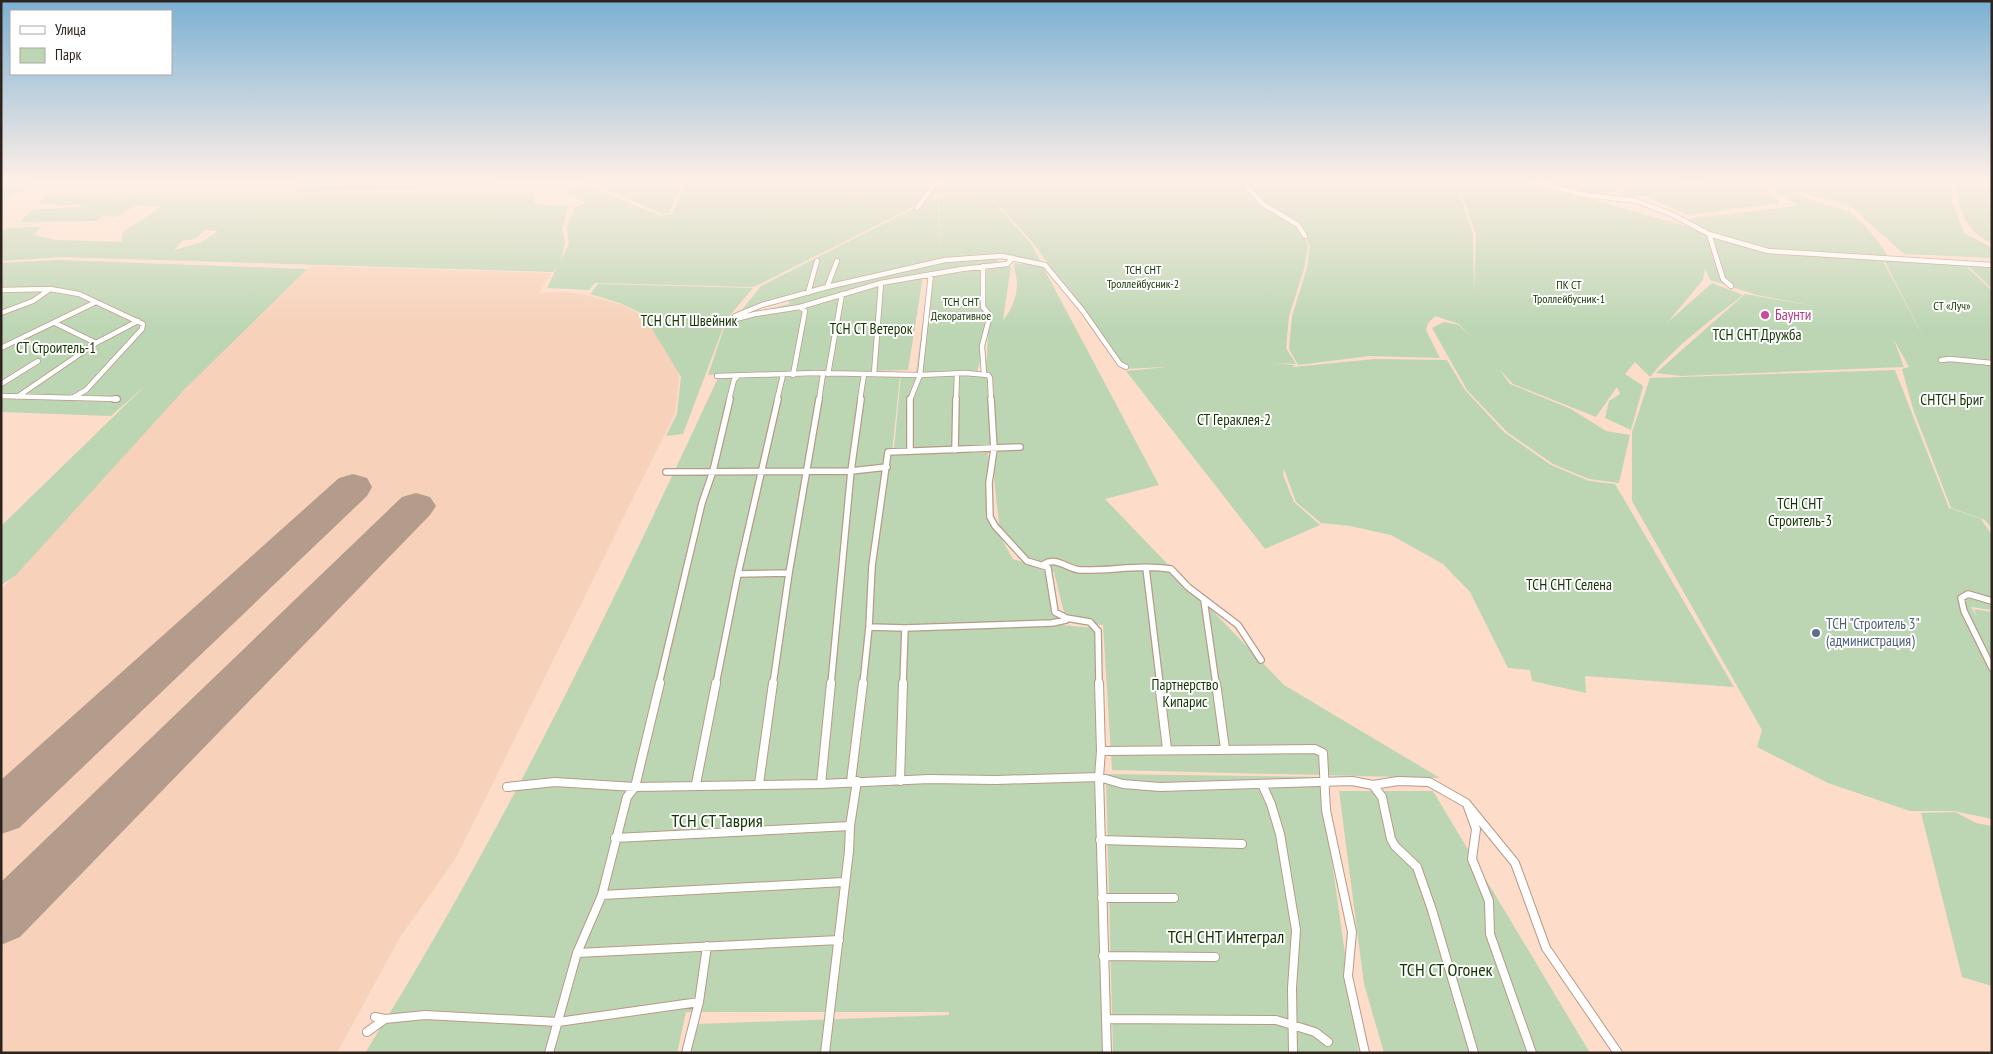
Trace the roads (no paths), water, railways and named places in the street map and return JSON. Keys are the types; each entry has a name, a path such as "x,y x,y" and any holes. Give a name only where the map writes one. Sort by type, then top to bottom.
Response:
{"street":[{"path":"1301,230 1305,236"},
{"path":"1701,230 1774,252 1992,265"},
{"path":"1709,234 1723,279 1731,286"},
{"path":"1013,258 1007,264 931,274 882,283 800,307 734,318 762,305 826,287 945,260 989,256 1013,258 1044,266 1052,278 1078,304 1120,364 1126,368"},
{"path":"808,293 817,261"},
{"path":"826,287 836,261"},
{"path":"984,266 983,307 989,319 982,332 980,353 984,374"},
{"path":"910,451 910,399 920,375 931,274"},
{"path":"874,374 882,283"},
{"path":"1,314 33,301 50,289"},
{"path":"1,292 8,290 50,289 79,294 143,324 142,329 86,390 72,398"},
{"path":"759,784 789,573 806,471 842,294"},
{"path":"1,348 96,302"},
{"path":"793,375 805,311 800,307"},
{"path":"17,397 96,342 138,321"},
{"path":"56,323 96,342"},
{"path":"1941,360 1950,359 1992,363"},
{"path":"1,384 38,361"},
{"path":"821,784 851,470 864,374"},
{"path":"955,450 957,374"},
{"path":"717,376 984,374 990,378 994,449 989,483 990,517 995,526 1027,561 1048,568"},
{"path":"696,784 738,574 782,375"},
{"path":"549,1053 577,953 602,895 615,838 628,797 635,787 702,503 713,471 734,380 738,376"},
{"path":"1,396 117,399"},
{"path":"825,1053 839,940 869,627 872,566 888,452 1020,447"},
{"path":"666,472 851,470 887,467"},
{"path":"1067,620 1058,616 1055,612 1048,568 1044,565 1051,560 1071,569 1080,570 1171,569 1188,587 1238,625 1261,660"},
{"path":"1146,568 1167,749"},
{"path":"738,574 789,573"},
{"path":"1992,601 1968,594 1961,598 1964,611 1992,668"},
{"path":"1204,600 1225,749"},
{"path":"869,627 905,628 1052,623 1067,620 1089,621 1096,625 1098,631 1101,751 1099,778 1100,840 1107,1053"},
{"path":"900,781 905,628"},
{"path":"1101,751 1167,749 1318,750 1324,756 1326,810 1352,932 1348,976 1366,1053"},
{"path":"507,788 555,782 635,787 696,784 821,784 929,778 996,780 1099,778 1122,784 1160,787 1352,781 1373,784 1398,780 1429,782 1466,803 1515,863 1546,948 1618,1053"},
{"path":"1262,784 1271,804 1280,834 1296,930 1292,1026 1293,1053"},
{"path":"1373,784 1382,797 1391,839 1395,846 1417,867 1432,910 1474,1053"},
{"path":"1466,803 1476,829 1472,859 1489,901 1490,934 1532,1053"},
{"path":"615,838 850,826"},
{"path":"1100,840 1242,844"},
{"path":"602,895 844,882"},
{"path":"1102,898 1174,898"},
{"path":"577,953 839,940"},
{"path":"686,1053 699,1002 707,946"},
{"path":"1103,956 1215,957"},
{"path":"375,1016 385,1019 425,1016 558,1022 699,1002"},
{"path":"367,1032 385,1019"},
{"path":"1106,1019 1276,1020 1315,1032 1328,1042"}],"place":[{"name":"Баунти","path":"1765,315"},
{"name":"ТСН \"Строитель 3\" (администрация)","path":"1816,633"}],"park label":[{"name":"ТСН СНТ Троллейбусник-2","path":"1143,277"},
{"name":"ПК СТ Троллейбусник-1","path":"1569,292"},
{"name":"СТ «Луч»","path":"1952,306"},
{"name":"ТСН СНТ Декоративное","path":"961,309"},
{"name":"ТСН СНТ Швейник","path":"689,321"},
{"name":"ТСН СТ Ветерок","path":"871,329"},
{"name":"ТСН СНТ Дружба","path":"1757,335"},
{"name":"СТ Строитель-1","path":"56,348"},
{"name":"СНТСН Бриг","path":"1952,400"},
{"name":"СТ Гераклея-2","path":"1234,420"},
{"name":"ТСН СНТ Строитель-3","path":"1800,512"},
{"name":"ТСН СНТ Селена","path":"1569,585"},
{"name":"Партнерство Кипарис","path":"1185,694"},
{"name":"ТСН СТ Таврия","path":"717,821"},
{"name":"ТСН СНТ Интеграл","path":"1226,937"},
{"name":"ТСН СТ Огонек","path":"1446,970"}]}
